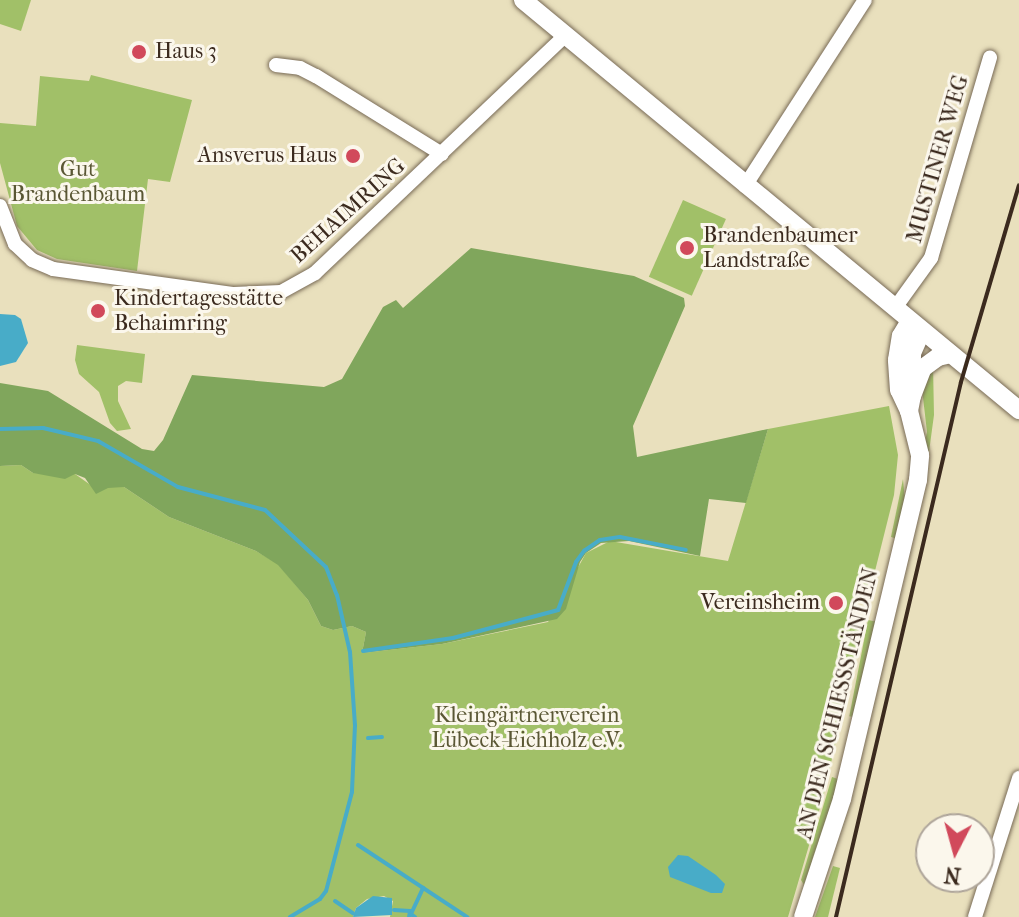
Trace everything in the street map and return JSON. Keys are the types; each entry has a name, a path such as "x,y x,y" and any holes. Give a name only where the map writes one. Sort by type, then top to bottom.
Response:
{"street":[{"path":"523,0 916,326 1017,403"},
{"path":"745,186 865,0"},
{"name":"BEHAIMRING","path":"0,206 15,244 32,260 53,269 234,294 267,295 305,280 566,35"},
{"name":"MUSTINER WEG","path":"895,308 931,258 990,58"},
{"path":"276,65 300,68 316,76 442,154"},
{"name":"AN DEN SCHIESSSTÄNDEN","path":"803,917 842,799 912,501 908,456 913,437 910,403 899,390 897,360 901,336 916,326"},
{"path":"910,403 923,368 938,357 951,354"},
{"path":"975,917 1019,778"}],"green space":[{"path":"0,0 31,0 21,31 0,24"},
{"name":"Gut Brandenbaum","path":"91,75 192,100 170,182 148,179 137,271 57,259 37,250 17,226 0,163 0,123 36,126 40,76 89,81"},
{"name":"Brandenbaumer Landstraße","path":"683,200 726,219 692,296 649,277"},
{"path":"471,248 634,276 684,298 685,306 633,426 637,457 768,429 746,503 709,499 700,556 629,541 601,543 586,553 580,562 566,609 557,619 442,644 362,653 366,632 352,626 333,630 321,626 308,600 278,565 256,551 169,517 124,487 108,488 96,494 85,478 75,474 65,479 33,473 21,465 0,466 0,383 48,391 142,449 154,451 163,440 192,375 324,387 342,379 383,307 396,300 403,308"},
{"path":"77,345 145,354 142,383 126,381 118,386 118,401 131,429 117,431 110,423 99,392 79,374 75,360"},
{"path":"933,365 934,415 928,459 923,450 927,432 922,389"},
{"name":"Kleingärtnerverein Lübeck-Eichholz e.V.","path":"889,406 898,455 894,495 868,599 858,597 853,621 862,623 856,653 824,794 788,917 390,917 393,901 384,896 367,899 356,908 353,917 0,917 0,466 21,465 33,473 75,474 92,486 124,487 169,517 256,551 278,564 308,600 321,626 333,630 352,626 366,632 362,653 442,644 548,622 586,553 610,541 728,561 768,429"},
{"path":"903,479 905,501 898,539 891,537"},
{"path":"868,620 878,622 859,718 849,716"},
{"path":"832,777 841,780 809,883 804,885 801,880"},
{"path":"833,866 840,868 828,917 815,917"}],"water":[{"path":"0,314 15,315 21,319 28,343 16,362 0,366"},
{"path":"678,855 688,856 716,875 725,884 722,893 711,893 670,877 668,867"},
{"path":"373,896 392,898 392,915 353,917 356,908"}],"waterway":[{"path":"0,429 43,428 98,441 178,487 265,510 326,567 337,595 350,652 355,725 352,792 326,891 320,899 290,917"},
{"path":"363,651 453,638 558,610 576,562 584,551 600,540 620,537 686,550"},
{"path":"368,738 382,737"},
{"path":"358,845 467,917"},
{"path":"415,917 411,914 423,888"},
{"path":"335,901 353,913"},
{"path":"394,910 410,911 409,917"}],"railway":[{"path":"836,917 961,382 1019,185"}],"place":[{"name":"Haus 3","path":"139,52"},
{"name":"Ansverus Haus","path":"353,156"},
{"name":"Brandenbaumer Landstraße","path":"687,248"},
{"name":"Kindertagesstätte Behaimring","path":"98,311"},
{"name":"Vereinsheim","path":"836,603"}]}
